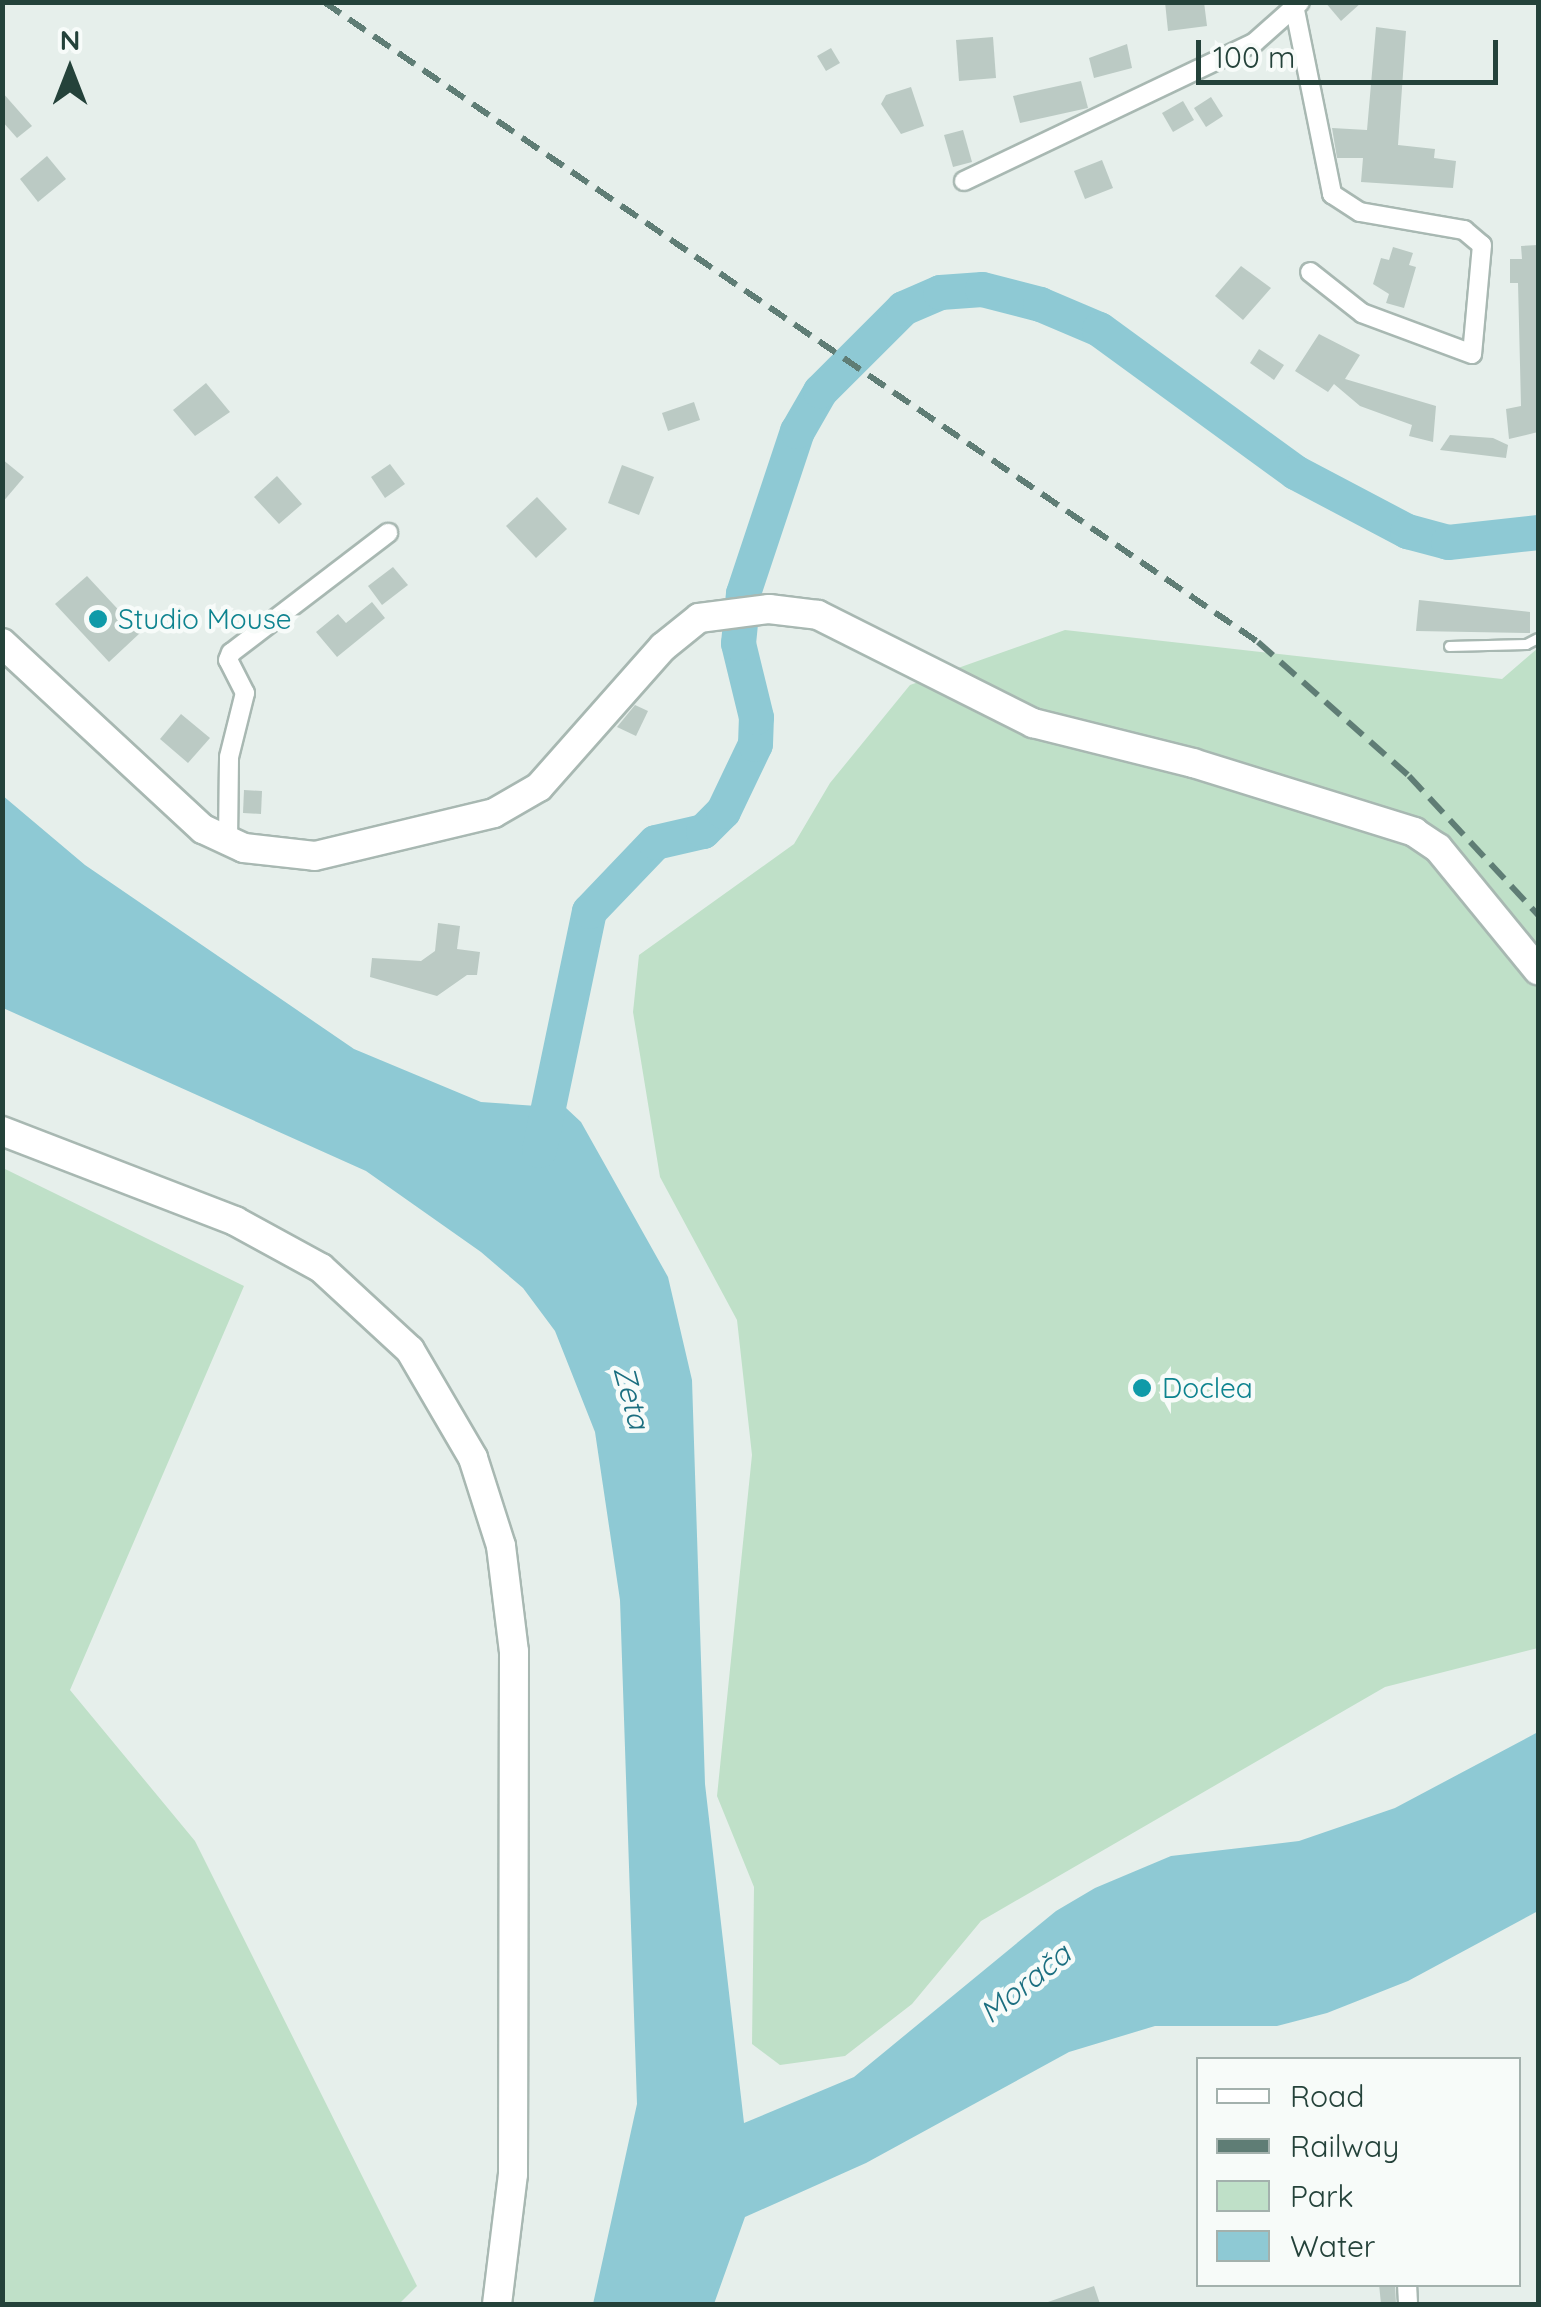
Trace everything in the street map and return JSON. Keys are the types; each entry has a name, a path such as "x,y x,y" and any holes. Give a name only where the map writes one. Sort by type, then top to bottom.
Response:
{"street":[{"path":"964,181 1254,42 1298,6 1332,194 1360,212 1464,230 1482,245 1472,354 1459,354 1362,312 1310,272"},
{"path":"228,841 229,757 246,693 228,660 231,653 388,533"},
{"path":"2,644 202,829 228,841 315,856 494,812 558,772 681,628 718,611 769,609 847,626 1033,724 1192,763 1404,828 1438,848 1538,970"},
{"path":"2,1131 234,1221 322,1268 410,1350 473,1458 505,1564 514,1652 513,2174 497,2304"}],"lane":[{"path":"1449,646 1526,644 1538,638"}],"green space":[{"name":"Doclea","path":"1065,630 1502,679 1538,648 1538,1648 1385,1687 981,1921 912,2004 845,2056 780,2065 752,2044 754,1887 717,1796 752,1455 737,1320 660,1177 633,1012 639,955 794,844 830,783 910,685"},
{"path":"3,1168 244,1286 70,1690 195,1841 417,2286 399,2304 3,2304"}],"water":[{"path":"2,795 85,865 354,1049 481,1102 566,1108 581,1122 668,1277 692,1380 705,1784 744,2123 854,2077 1056,1911 1095,1888 1171,1856 1299,1841 1395,1808 1538,1732 1538,1911 1408,1981 1327,2013 1277,2026 1155,2026 1069,2052 866,2163 745,2217 714,2304 593,2304 637,2104 620,1600 595,1432 555,1331 523,1288 481,1252 366,1171 3,1008"}],"building":[{"path":"1165,2 1204,2 1207,26 1168,31"},
{"path":"1325,2 1362,2 1341,21"},
{"path":"1376,27 1406,31 1398,145 1435,149 1434,158 1456,161 1453,188 1361,182 1363,158 1337,158 1332,128 1367,130"},
{"path":"993,37 996,78 959,81 956,40"},
{"path":"1127,44 1132,68 1094,78 1089,58"},
{"path":"831,48 840,63 826,71 817,56"},
{"path":"1081,81 1088,108 1020,123 1013,96"},
{"path":"911,87 924,126 901,134 881,104 886,95"},
{"path":"2,92 32,126 17,138 2,121"},
{"path":"1211,97 1223,116 1206,127 1194,108"},
{"path":"1183,101 1194,120 1173,132 1162,113"},
{"path":"963,130 972,162 953,167 944,135"},
{"path":"47,156 66,179 38,202 20,179"},
{"path":"1102,160 1113,188 1085,199 1074,171"},
{"path":"1538,245 1538,432 1509,439 1506,409 1521,406 1518,283 1510,283 1510,259 1522,259 1521,246"},
{"path":"1393,247 1413,253 1409,265 1416,267 1404,308 1386,303 1389,294 1373,284 1381,258 1389,260"},
{"path":"1241,266 1271,288 1243,320 1215,296"},
{"path":"1319,334 1360,355 1345,379 1436,406 1433,442 1409,436 1412,425 1360,406 1334,384 1328,392 1295,371"},
{"path":"1259,349 1284,365 1274,380 1250,363"},
{"path":"206,383 230,412 195,436 173,410"},
{"path":"694,402 700,420 668,431 662,413"},
{"path":"1450,435 1493,438 1508,445 1506,458 1440,450"},
{"path":"2,459 24,477 2,503"},
{"path":"390,464 405,484 385,498 371,477"},
{"path":"622,465 654,477 639,515 608,503"},
{"path":"277,476 302,504 279,524 254,497"},
{"path":"537,497 567,529 536,558 506,526"},
{"path":"393,567 408,585 382,605 368,586"},
{"name":"Studio Mouse","path":"87,576 140,633 109,662 55,604"},
{"path":"1419,600 1530,612 1530,633 1416,631"},
{"path":"372,602 385,618 337,657 316,632 338,614 346,623"},
{"path":"635,705 648,711 636,736 617,727"},
{"path":"181,714 210,738 188,763 160,739"},
{"path":"244,790 262,791 261,814 243,813"},
{"path":"438,923 460,926 457,949 480,952 477,975 467,975 437,996 370,977 372,958 421,961 435,951"},
{"path":"1094,2286 1100,2304 1048,2304 1048,2302"},
{"path":"1379,2287 1395,2287 1396,2304 1381,2304"}],"waterway":[{"path":"539,1150 589,911 655,842 703,831 723,811 755,744 756,717 738,643 743,593 797,431 820,391 903,308 940,292 982,289 1040,304 1099,329 1295,472 1407,531 1448,542 1538,532"}],"railway":[{"path":"324,2 1258,642 1409,776 1538,915"}],"place":[{"name":"Studio Mouse","path":"98,619"},
{"name":"Doclea","path":"1142,1388"}],"water label":[{"name":"Zeta","path":"632,1397"},
{"name":"Morača","path":"1025,1983"}]}
